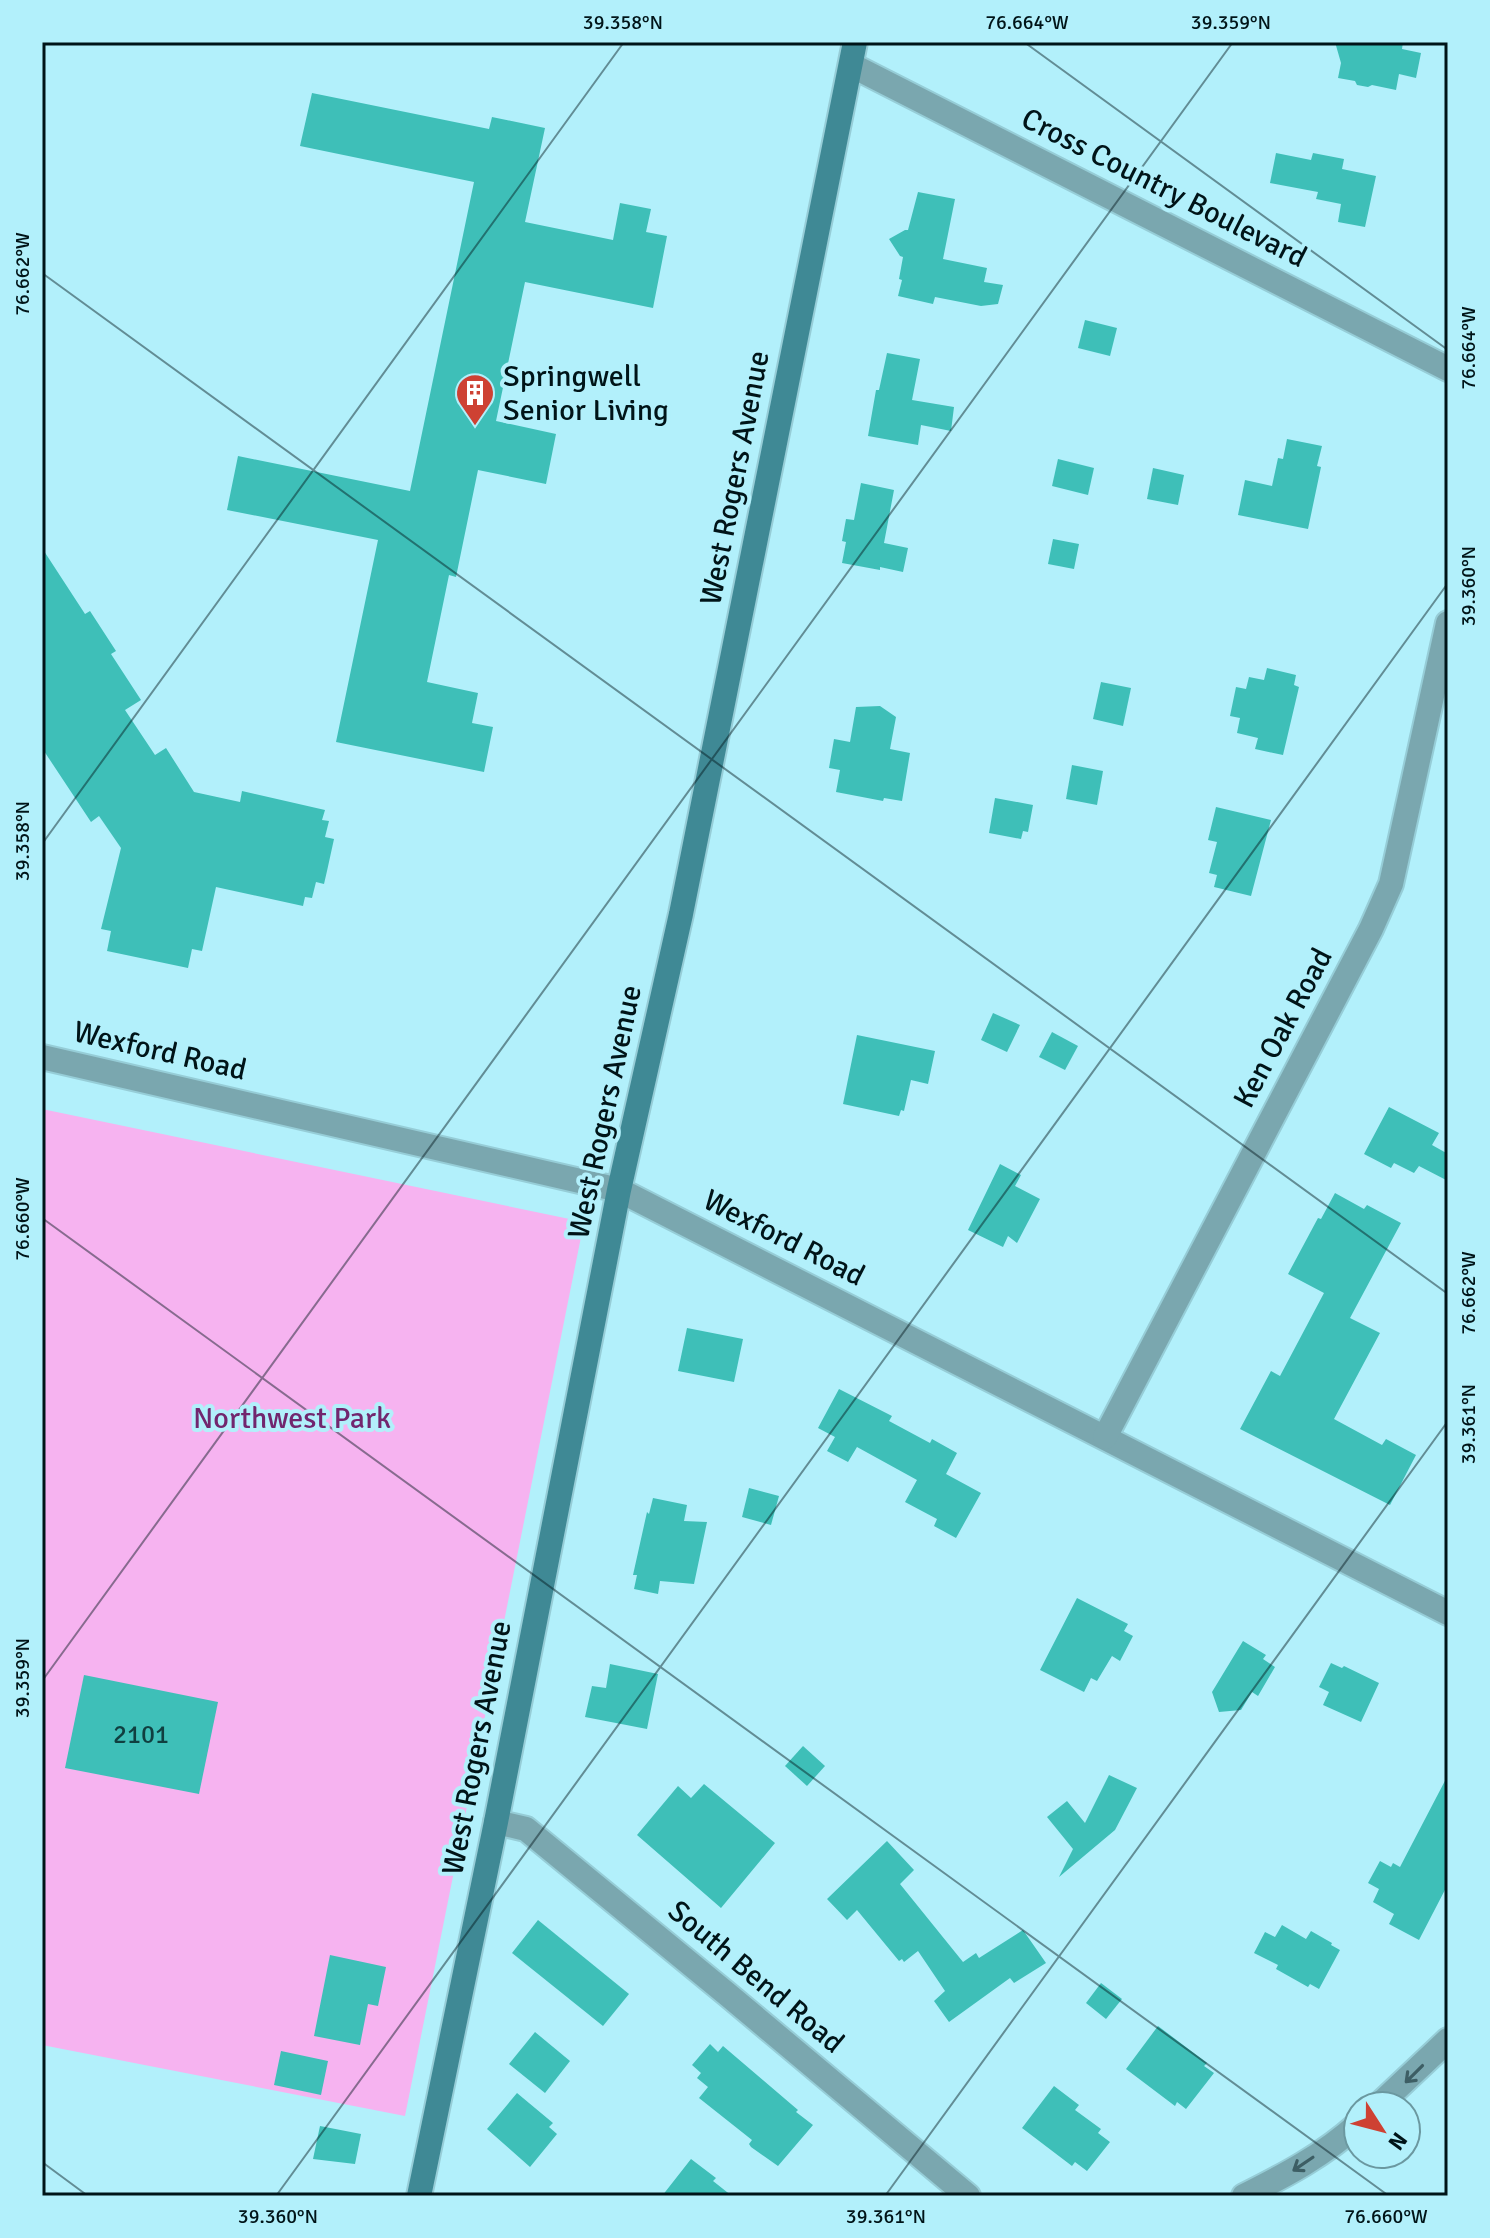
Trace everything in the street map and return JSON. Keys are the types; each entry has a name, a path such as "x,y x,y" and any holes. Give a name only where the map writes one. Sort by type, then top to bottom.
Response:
{"street":[{"name":"Cross Country Boulevard","path":"853,53 1448,369"},
{"name":"West Rogers Avenue","path":"419,2196 496,1822 619,1190 681,914 853,53"},
{"name":"Ken Oak Road","path":"1105,1437 1371,929 1391,884 1448,623"},
{"name":"Wexford Road","path":"42,1057 619,1190 1448,1613"},
{"name":"South Bend Road","path":"496,1822 526,1829 968,2196"},
{"path":"1395,2090 1448,2040"},
{"path":"1244,2196 1294,2171 1342,2136"}],"green space":[{"name":"Northwest Park","path":"42,1109 584,1222 405,2116 42,2045"}],"building":[{"path":"1335,42 1403,42 1402,49 1421,53 1416,78 1399,74 1396,90 1357,85 1355,81 1338,78 1341,63"},
{"name":"Springwell Senior Living","path":"312,93 489,129 492,117 545,128 525,222 613,240 620,203 651,209 646,232 667,236 653,308 525,282 496,421 556,434 546,484 478,470 456,577 449,575 427,682 478,693 472,723 493,727 484,772 336,742 378,540 227,510 238,456 410,491 474,182 300,146"},
{"path":"1276,153 1311,160 1313,153 1344,159 1342,169 1376,176 1365,227 1338,222 1341,204 1316,199 1318,192 1270,183"},
{"path":"918,192 955,199 943,259 987,268 984,282 1003,285 998,304 981,306 935,297 933,304 898,296 903,257 889,239 908,230"},
{"path":"1085,320 1117,328 1110,356 1078,348"},
{"path":"887,353 920,359 912,400 954,407 951,431 921,425 918,445 868,436 876,390 879,390"},
{"path":"1287,439 1322,446 1317,466 1321,467 1308,529 1238,515 1245,480 1272,486 1278,458 1283,459"},
{"path":"1058,459 1094,468 1088,495 1052,486"},
{"path":"1153,468 1184,475 1178,505 1147,499"},
{"path":"861,483 894,490 884,543 908,548 903,572 842,563 846,519 854,520"},
{"path":"1053,539 1079,544 1074,569 1048,564"},
{"path":"42,548 85,614 90,611 116,651 111,654 141,700 125,710 155,755 166,748 194,792 240,802 242,791 325,810 322,820 329,821 325,837 334,839 327,871 324,884 316,882 312,898 305,897 303,906 216,887 202,951 192,949 188,968 107,951 111,931 101,929 121,848 99,816 91,822 42,748"},
{"path":"1267,668 1296,675 1294,685 1299,687 1283,755 1255,749 1258,738 1237,733 1240,718 1230,716 1236,687 1246,689 1249,677 1264,680"},
{"path":"1101,682 1131,688 1123,726 1093,719"},
{"path":"880,706 896,717 890,749 910,753 902,801 884,798 883,801 836,792 840,770 829,768 834,739 850,742 856,707"},
{"path":"1072,765 1103,771 1097,805 1066,799"},
{"path":"995,798 1033,805 1028,832 1023,831 1021,839 989,833"},
{"path":"1216,807 1271,820 1251,896 1214,887 1217,875 1209,873 1217,842 1208,840"},
{"path":"993,1013 1020,1025 1007,1052 981,1040"},
{"path":"1052,1032 1078,1046 1065,1070 1039,1057"},
{"path":"857,1035 935,1051 928,1084 911,1080 904,1111 901,1110 899,1116 843,1104"},
{"path":"1389,1107 1439,1133 1432,1145 1448,1154 1448,1181 1419,1166 1414,1173 1394,1163 1391,1168 1364,1154"},
{"path":"1000,1164 1021,1175 1015,1186 1040,1199 1017,1243 1008,1236 1003,1247 968,1230"},
{"path":"1335,1193 1364,1209 1367,1205 1401,1223 1350,1318 1380,1333 1334,1419 1382,1445 1386,1439 1416,1455 1390,1505 1240,1429 1271,1371 1280,1376 1324,1293 1288,1274"},
{"path":"687,1328 743,1339 734,1382 678,1371"},
{"path":"839,1389 892,1416 889,1421 930,1443 932,1439 957,1453 946,1474 981,1493 956,1538 934,1526 937,1519 905,1502 917,1480 857,1447 848,1462 827,1451 835,1437 818,1428"},
{"path":"749,1488 779,1496 771,1525 742,1517"},
{"path":"653,1498 687,1505 684,1521 707,1522 694,1584 660,1581 658,1594 634,1589 637,1575 633,1575"},
{"path":"1077,1598 1128,1624 1124,1631 1133,1636 1120,1661 1112,1656 1097,1681 1091,1678 1084,1692 1040,1670"},
{"path":"1243,1641 1266,1655 1263,1659 1275,1667 1258,1696 1252,1692 1241,1710 1219,1712 1212,1692"},
{"path":"1331,1663 1379,1683 1361,1722 1323,1705 1329,1692 1319,1687"},
{"path":"610,1664 658,1674 647,1729 585,1717 592,1686 606,1688"},
{"path":"84,1675 218,1702 199,1794 65,1768"},
{"path":"803,1746 825,1766 807,1786 785,1766"},
{"path":"1109,1775 1137,1788 1115,1830 1059,1877 1073,1849 1047,1817 1067,1801 1085,1823"},
{"path":"1448,1775 1448,1884 1419,1940 1389,1924 1394,1914 1373,1902 1379,1889 1368,1883 1380,1861 1391,1867 1393,1863 1400,1867"},
{"path":"704,1784 775,1843 721,1908 637,1835 678,1786 691,1798"},
{"path":"887,1841 914,1870 900,1884 963,1962 976,1953 979,1958 1023,1930 1046,1963 1014,1983 1010,1978 949,2022 934,2001 945,1991 918,1951 904,1962 902,1959 899,1961 857,1910 847,1920 827,1899"},
{"path":"538,1920 629,1994 603,2026 512,1953"},
{"path":"1282,1925 1306,1939 1311,1931 1340,1950 1319,1989 1310,1984 1308,1987 1276,1969 1278,1965 1254,1953 1265,1932 1275,1937"},
{"path":"330,1955 386,1967 378,2006 368,2004 360,2045 314,2036"},
{"path":"1101,1983 1122,1999 1106,2019 1086,2003"},
{"path":"1158,2026 1207,2063 1204,2066 1214,2073 1186,2109 1177,2102 1175,2106 1126,2069"},
{"path":"535,2032 570,2061 545,2093 509,2064"},
{"path":"710,2044 718,2052 723,2046 813,2125 778,2166 751,2147 749,2144 752,2140 699,2098 708,2087 697,2078 701,2073 692,2065"},
{"path":"281,2051 328,2061 321,2095 274,2085"},
{"path":"1054,2086 1079,2105 1075,2110 1101,2129 1098,2133 1110,2142 1087,2171 1075,2162 1072,2166 1022,2128"},
{"path":"517,2093 553,2123 549,2127 557,2134 530,2167 487,2129"},
{"path":"320,2126 361,2134 355,2164 313,2159"},
{"path":"691,2159 716,2178 713,2181 732,2196 662,2196"}],"place":[{"name":"Springwell Senior Living","path":"475,427"}]}
